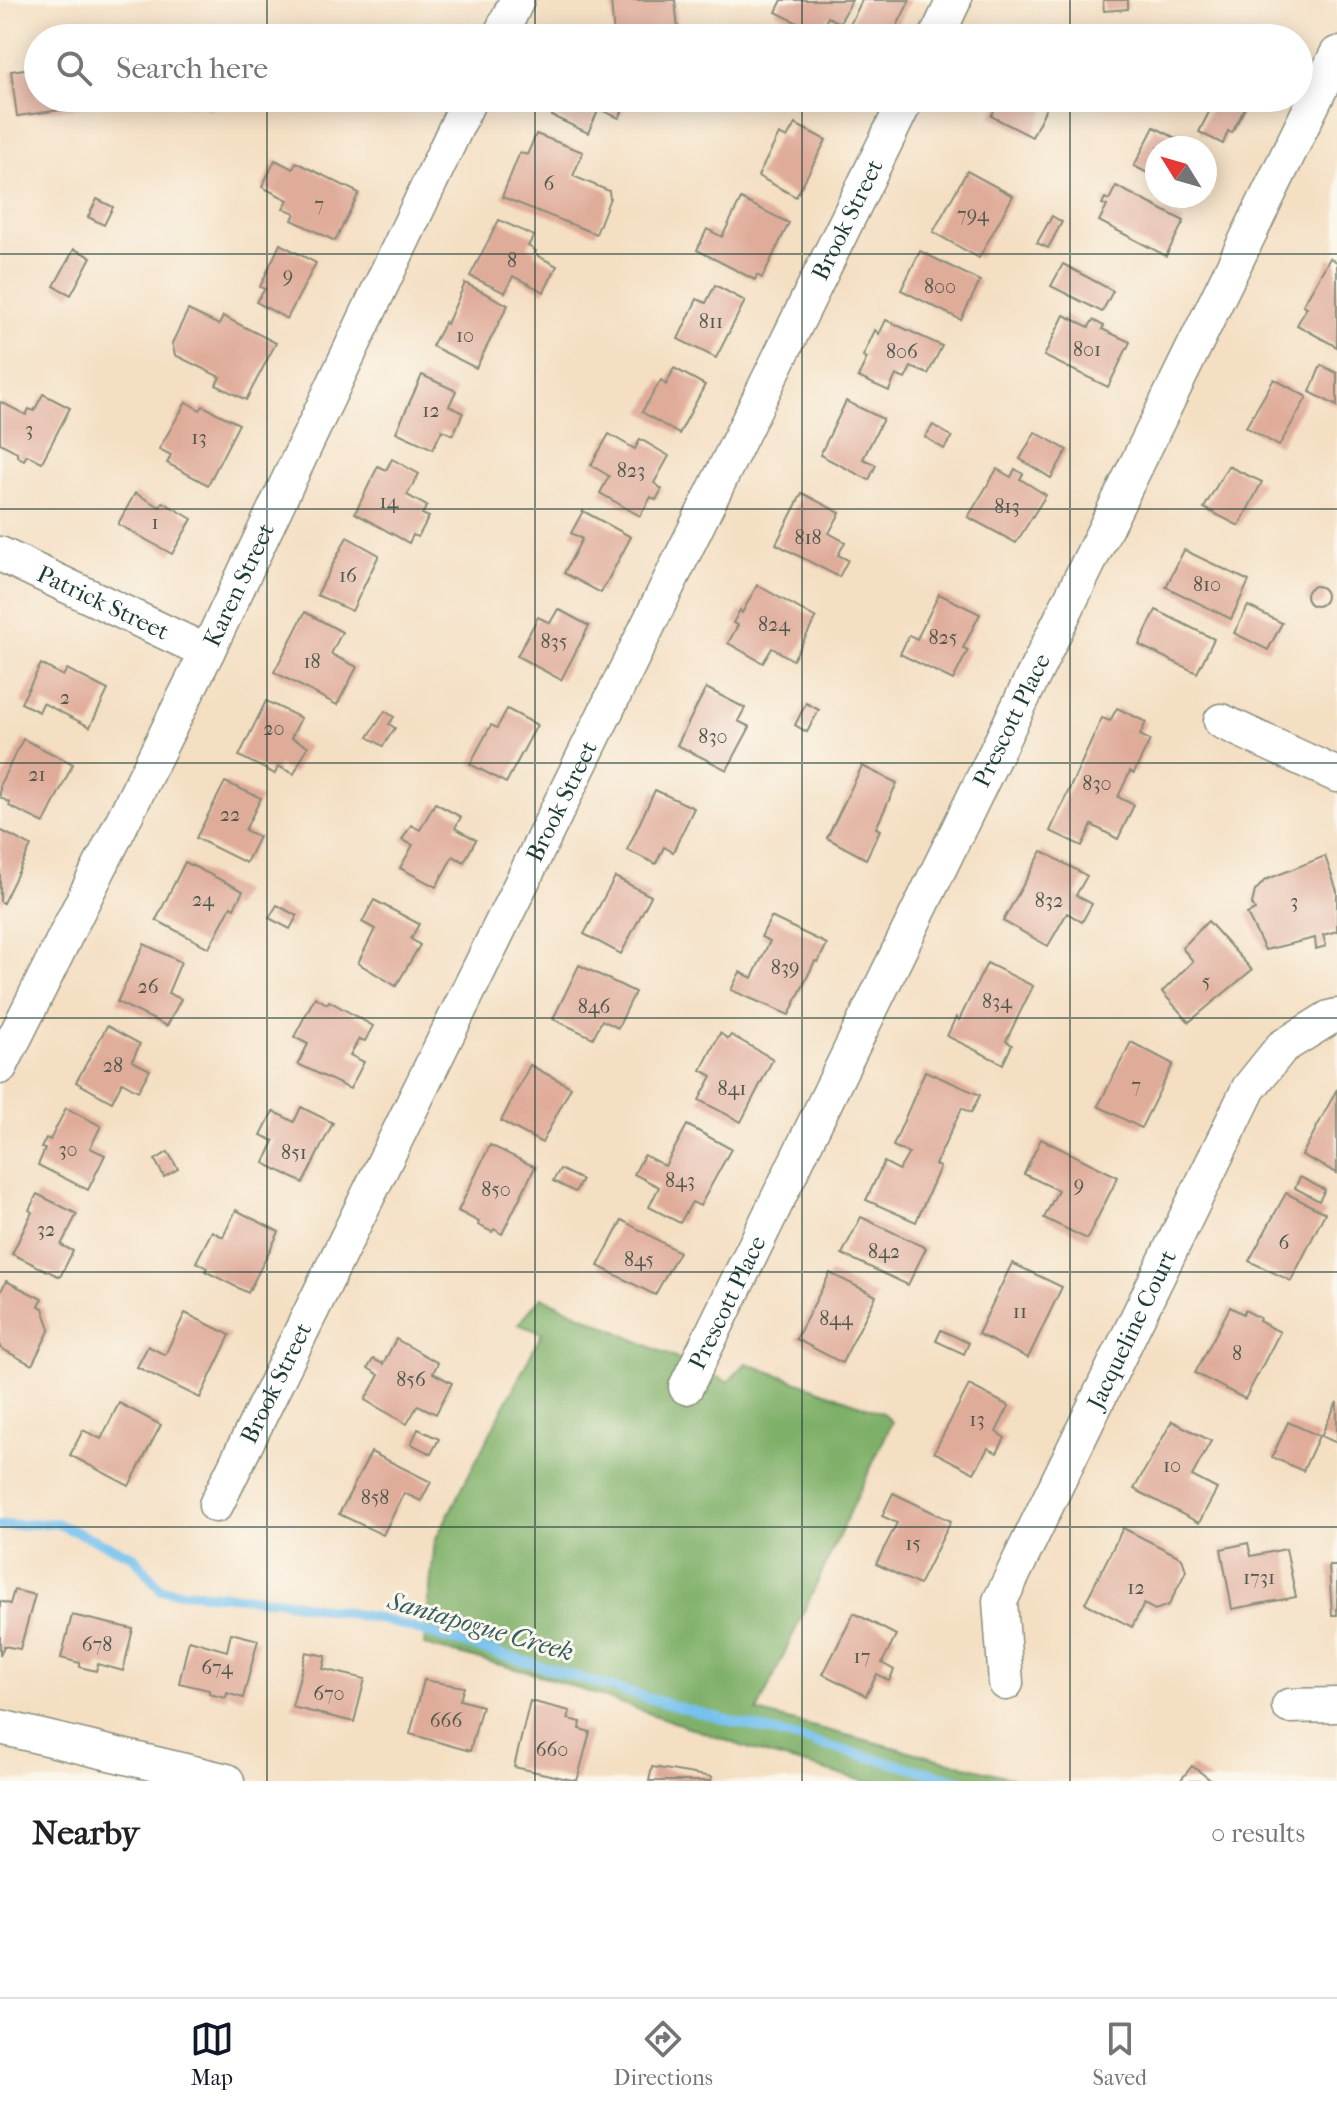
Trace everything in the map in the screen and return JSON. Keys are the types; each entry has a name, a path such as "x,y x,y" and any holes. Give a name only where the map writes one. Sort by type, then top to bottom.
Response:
{"street":[{"path":"506,24 517,0"},
{"path":"943,24 954,0"},
{"name":"Prescott Place","path":"1313,103 1337,54"},
{"name":"Karen Street","path":"0,1067 207,652 463,112"},
{"name":"Brook Street","path":"216,1505 900,112"},
{"name":"Prescott Place","path":"686,1387 1309,112"},
{"name":"Patrick Street","path":"0,554 207,652"},
{"path":"1221,721 1337,775"},
{"name":"Jacqueline Court","path":"1006,1683 1000,1601 1249,1088 1282,1047 1337,1016"},
{"path":"1289,1706 1337,1705"},
{"path":"0,1727 227,1781"}],"green space":[{"path":"541,1297 728,1382 746,1363 883,1413 892,1422 757,1712 1024,1781 864,1781 759,1752 543,1676 424,1645 435,1540 542,1333 518,1324"}],"building":[{"path":"611,0 675,0 677,24 613,24"},
{"path":"782,0 852,0 840,23 828,17 824,24 799,24 776,12"},
{"path":"862,0 910,0 898,24 850,24"},
{"path":"1103,0 1128,0 1128,9 1104,11"},
{"path":"24,69 24,112 47,112 17,116 11,71"},
{"path":"554,112 598,112 588,133 552,116"},
{"path":"606,112 622,112 619,118"},
{"path":"993,112 1044,112 1032,137 991,116"},
{"path":"1209,112 1243,112 1232,133 1228,131 1223,144 1217,141 1217,136 1199,132"},
{"path":"795,124 826,140 796,197 758,176 779,134 787,138"},
{"path":"1154,127 1172,136 1149,136"},
{"path":"536,134 583,152 573,176 609,191 610,198 596,234 502,197 520,152 527,155"},
{"path":"1145,145 1145,172 1134,166"},
{"path":"275,160 293,169 296,162 359,193 335,241 292,220 295,213 283,208 288,200 262,187"},
{"path":"967,171 1013,196 979,258 933,232"},
{"path":"1116,186 1145,201 1145,208 1159,208 1184,221 1166,256 1099,221 1107,206 1102,204 1105,198 1109,200"},
{"path":"97,199 113,207 104,225 88,217"},
{"path":"741,199 789,223 762,278 757,275 755,280 697,250 707,229 722,237"},
{"path":"1052,216 1062,222 1048,248 1037,243"},
{"path":"499,220 534,236 528,246 536,251 534,254 557,266 544,292 513,276 505,293 470,276"},
{"path":"280,244 316,263 287,319 256,302 265,289 260,287"},
{"path":"74,249 91,257 71,295 54,286"},
{"path":"920,251 980,281 961,320 901,290"},
{"path":"1330,258 1337,262 1337,347 1297,325 1307,307 1303,305"},
{"path":"1063,264 1113,291 1102,312 1051,286"},
{"path":"465,283 508,305 476,368 432,346 445,322 447,324"},
{"path":"715,285 745,301 716,358 678,339 697,299 706,303"},
{"path":"188,310 219,325 223,316 276,343 246,400 216,385 220,377 175,355 172,343"},
{"path":"1064,315 1089,327 1093,320 1104,326 1102,329 1130,342 1108,387 1044,356"},
{"path":"886,320 942,346 928,374 911,367 905,379 896,375 889,391 858,377 867,358 863,356 875,330 879,334"},
{"path":"1321,365 1337,373 1337,406 1310,392"},
{"path":"674,368 705,385 679,434 642,412 661,380 666,385"},
{"path":"422,375 456,391 449,406 463,413 453,435 442,430 433,449 396,432"},
{"path":"1274,379 1307,397 1279,446 1246,427"},
{"path":"43,394 70,408 42,462 27,455 24,460 17,456 17,452 0,443 0,404 26,415 29,409 34,411"},
{"path":"846,401 883,419 863,459 876,465 869,480 820,455"},
{"path":"186,402 200,410 203,406 239,424 208,485 167,463 171,455 159,449"},
{"path":"933,425 952,437 944,449 925,437"},
{"path":"1035,432 1067,450 1051,478 1020,459"},
{"path":"609,434 635,449 640,439 669,456 654,483 662,489 656,500 651,497 640,516 600,493 609,476 591,465"},
{"path":"392,459 419,474 407,495 427,506 422,514 429,517 418,537 413,535 409,543 355,513 378,466 386,470"},
{"path":"1228,466 1262,482 1239,526 1204,508"},
{"path":"997,469 1011,477 1015,469 1023,474 1020,479 1046,495 1016,543 968,517"},
{"path":"135,493 160,507 163,502 192,519 172,554 118,524"},
{"path":"802,493 840,513 829,533 845,542 838,555 848,560 839,577 776,544"},
{"path":"583,511 631,537 601,593 564,573 582,539 571,533"},
{"path":"347,537 379,555 352,611 317,595"},
{"path":"1184,550 1249,581 1231,619 1166,587"},
{"path":"757,585 816,618 793,660 772,648 763,663 728,643 738,625 733,623"},
{"path":"1316,586 1323,589 1326,596 1323,603 1316,606 1309,603 1306,596 1309,589"},
{"path":"939,594 980,614 963,648 968,650 953,680 900,654 909,635 917,639"},
{"path":"1248,606 1282,623 1268,650 1234,633"},
{"path":"558,609 589,626 561,680 517,656 538,617 550,623"},
{"path":"1156,610 1214,639 1197,673 1139,645"},
{"path":"305,612 342,632 331,654 357,667 337,705 274,672"},
{"path":"41,664 63,676 67,669 108,690 90,727 43,703 39,712 21,703"},
{"path":"706,688 745,708 738,721 750,727 727,770 677,745"},
{"path":"266,701 301,718 291,738 308,746 294,774 278,766 275,774 239,756"},
{"path":"806,703 819,710 807,732 795,725"},
{"path":"1117,708 1146,722 1140,735 1150,740 1118,797 1134,805 1118,839 1092,825 1082,846 1050,831 1102,718 1110,721"},
{"path":"507,709 537,725 506,783 470,764 491,725 497,728"},
{"path":"385,711 394,717 389,724 395,728 383,746 368,737"},
{"path":"23,739 73,764 44,823 9,806 10,803 0,797 0,784"},
{"path":"862,766 897,783 876,828 880,830 866,859 827,838"},
{"path":"225,782 261,798 245,830 259,837 246,863 196,838"},
{"path":"655,790 694,808 673,852 664,847 656,864 627,850"},
{"path":"435,803 461,817 455,828 476,840 464,862 453,856 436,887 400,868 413,845 402,840 411,825 420,830"},
{"path":"0,830 31,846 3,903 0,901"},
{"path":"1042,851 1087,876 1076,895 1092,904 1082,922 1067,913 1048,946 1003,921"},
{"path":"1325,856 1337,891 1337,931 1323,935 1326,946 1316,949 1315,938 1265,950 1247,914 1255,910 1252,904 1255,891 1265,880"},
{"path":"185,862 243,891 234,908 231,906 209,948 156,920"},
{"path":"615,877 651,896 621,954 584,934"},
{"path":"374,900 419,924 411,939 420,945 396,986 358,963 375,929 362,922"},
{"path":"277,905 297,916 290,929 269,918"},
{"path":"771,917 827,944 818,962 815,961 789,1015 731,990 740,972 752,978 770,941 761,937"},
{"path":"1208,921 1252,970 1189,1022 1162,992 1193,961 1182,948"},
{"path":"144,944 181,962 168,993 181,999 167,1026 117,1002"},
{"path":"987,963 1033,986 1006,1041 1012,1045 1003,1064 947,1036 956,1017 959,1020"},
{"path":"579,965 635,992 618,1028 602,1020 593,1038 553,1019"},
{"path":"315,997 327,1004 329,1001 373,1026 365,1041 359,1039 350,1055 364,1062 350,1089 298,1064 308,1044 294,1037"},
{"path":"107,1026 140,1044 132,1061 150,1070 138,1091 122,1082 112,1102 76,1082"},
{"path":"720,1033 728,1039 731,1035 773,1059 741,1122 699,1100 712,1076 701,1070"},
{"path":"1131,1042 1173,1064 1141,1128 1098,1106"},
{"path":"530,1065 571,1087 542,1143 501,1121"},
{"path":"925,1071 980,1095 971,1113 962,1108 935,1165 940,1167 916,1222 866,1200 884,1162 899,1170 909,1153 893,1146"},
{"path":"1337,1089 1337,1173 1302,1155"},
{"path":"301,1107 333,1123 303,1183 264,1163 274,1141 261,1135 273,1111 294,1122"},
{"path":"66,1108 101,1126 90,1148 105,1155 88,1190 38,1165 45,1149 41,1148 46,1138 50,1140"},
{"path":"687,1125 731,1149 700,1206 692,1202 680,1223 649,1207 659,1187 634,1174 644,1155 665,1166"},
{"path":"1041,1139 1118,1177 1087,1239 1044,1218 1058,1190 1024,1174"},
{"path":"490,1145 535,1167 502,1234 478,1225 479,1222 458,1211"},
{"path":"168,1152 178,1169 164,1177 155,1160"},
{"path":"560,1169 582,1180 575,1192 553,1181"},
{"path":"1300,1177 1325,1190 1319,1201 1295,1188"},
{"path":"1286,1193 1325,1213 1291,1281 1249,1261"},
{"path":"37,1194 77,1214 61,1245 73,1251 60,1277 12,1254"},
{"path":"236,1210 279,1232 248,1293 205,1271 207,1268 196,1262 212,1231 223,1237"},
{"path":"861,1217 926,1248 908,1285 842,1254"},
{"path":"622,1220 679,1252 655,1295 598,1266"},
{"path":"1012,1263 1062,1287 1028,1358 978,1334"},
{"path":"830,1273 876,1296 842,1363 796,1339"},
{"path":"6,1281 42,1299 39,1306 43,1308 50,1329 32,1365 0,1348 0,1293"},
{"path":"1230,1307 1243,1314 1245,1310 1280,1332 1245,1399 1195,1373"},
{"path":"185,1313 230,1335 200,1398 137,1367 148,1346 165,1355"},
{"path":"941,1330 969,1343 964,1354 936,1341"},
{"path":"396,1339 438,1363 433,1373 452,1383 436,1414 418,1405 407,1424 365,1400 379,1375 368,1368 373,1359 383,1364"},
{"path":"969,1385 1009,1406 996,1432 1005,1438 997,1453 988,1448 974,1473 934,1452"},
{"path":"1337,1402 1337,1443 1321,1436"},
{"path":"119,1403 161,1425 129,1486 70,1455 83,1430 101,1439"},
{"path":"1172,1421 1211,1441 1192,1476 1217,1489 1199,1523 1134,1489"},
{"path":"1288,1422 1319,1436 1303,1471 1272,1457"},
{"path":"418,1429 439,1439 431,1454 411,1444"},
{"path":"371,1452 431,1482 421,1501 404,1493 383,1535 339,1514"},
{"path":"893,1493 951,1521 919,1585 876,1564 897,1523 882,1516"},
{"path":"1123,1528 1182,1558 1186,1571 1169,1605 1155,1610 1144,1604 1132,1627 1085,1603"},
{"path":"1248,1543 1251,1556 1286,1549 1296,1597 1232,1609 1221,1549"},
{"path":"1329,1566 1337,1566 1337,1615 1332,1615"},
{"path":"14,1590 35,1595 20,1649 4,1646 0,1656 0,1601 10,1604"},
{"path":"854,1613 896,1635 882,1663 894,1670 889,1681 877,1674 866,1696 823,1674"},
{"path":"72,1615 133,1629 123,1671 98,1664 96,1671 61,1658"},
{"path":"231,1633 258,1640 243,1698 227,1693 226,1698 209,1694 209,1690 179,1683 189,1640 227,1651"},
{"path":"306,1652 326,1656 323,1669 365,1679 354,1722 292,1707"},
{"path":"424,1680 464,1687 460,1700 482,1706 470,1751 410,1734"},
{"path":"530,1701 570,1711 568,1719 581,1722 580,1729 590,1732 577,1781 514,1767"},
{"path":"1192,1766 1212,1781 1180,1781"},
{"path":"652,1767 712,1777 711,1781 649,1781"}],"waterway":[{"name":"Santapogue Creek","path":"0,1526 55,1523 133,1556 161,1590 276,1600 381,1619 685,1709 961,1781"}]}
